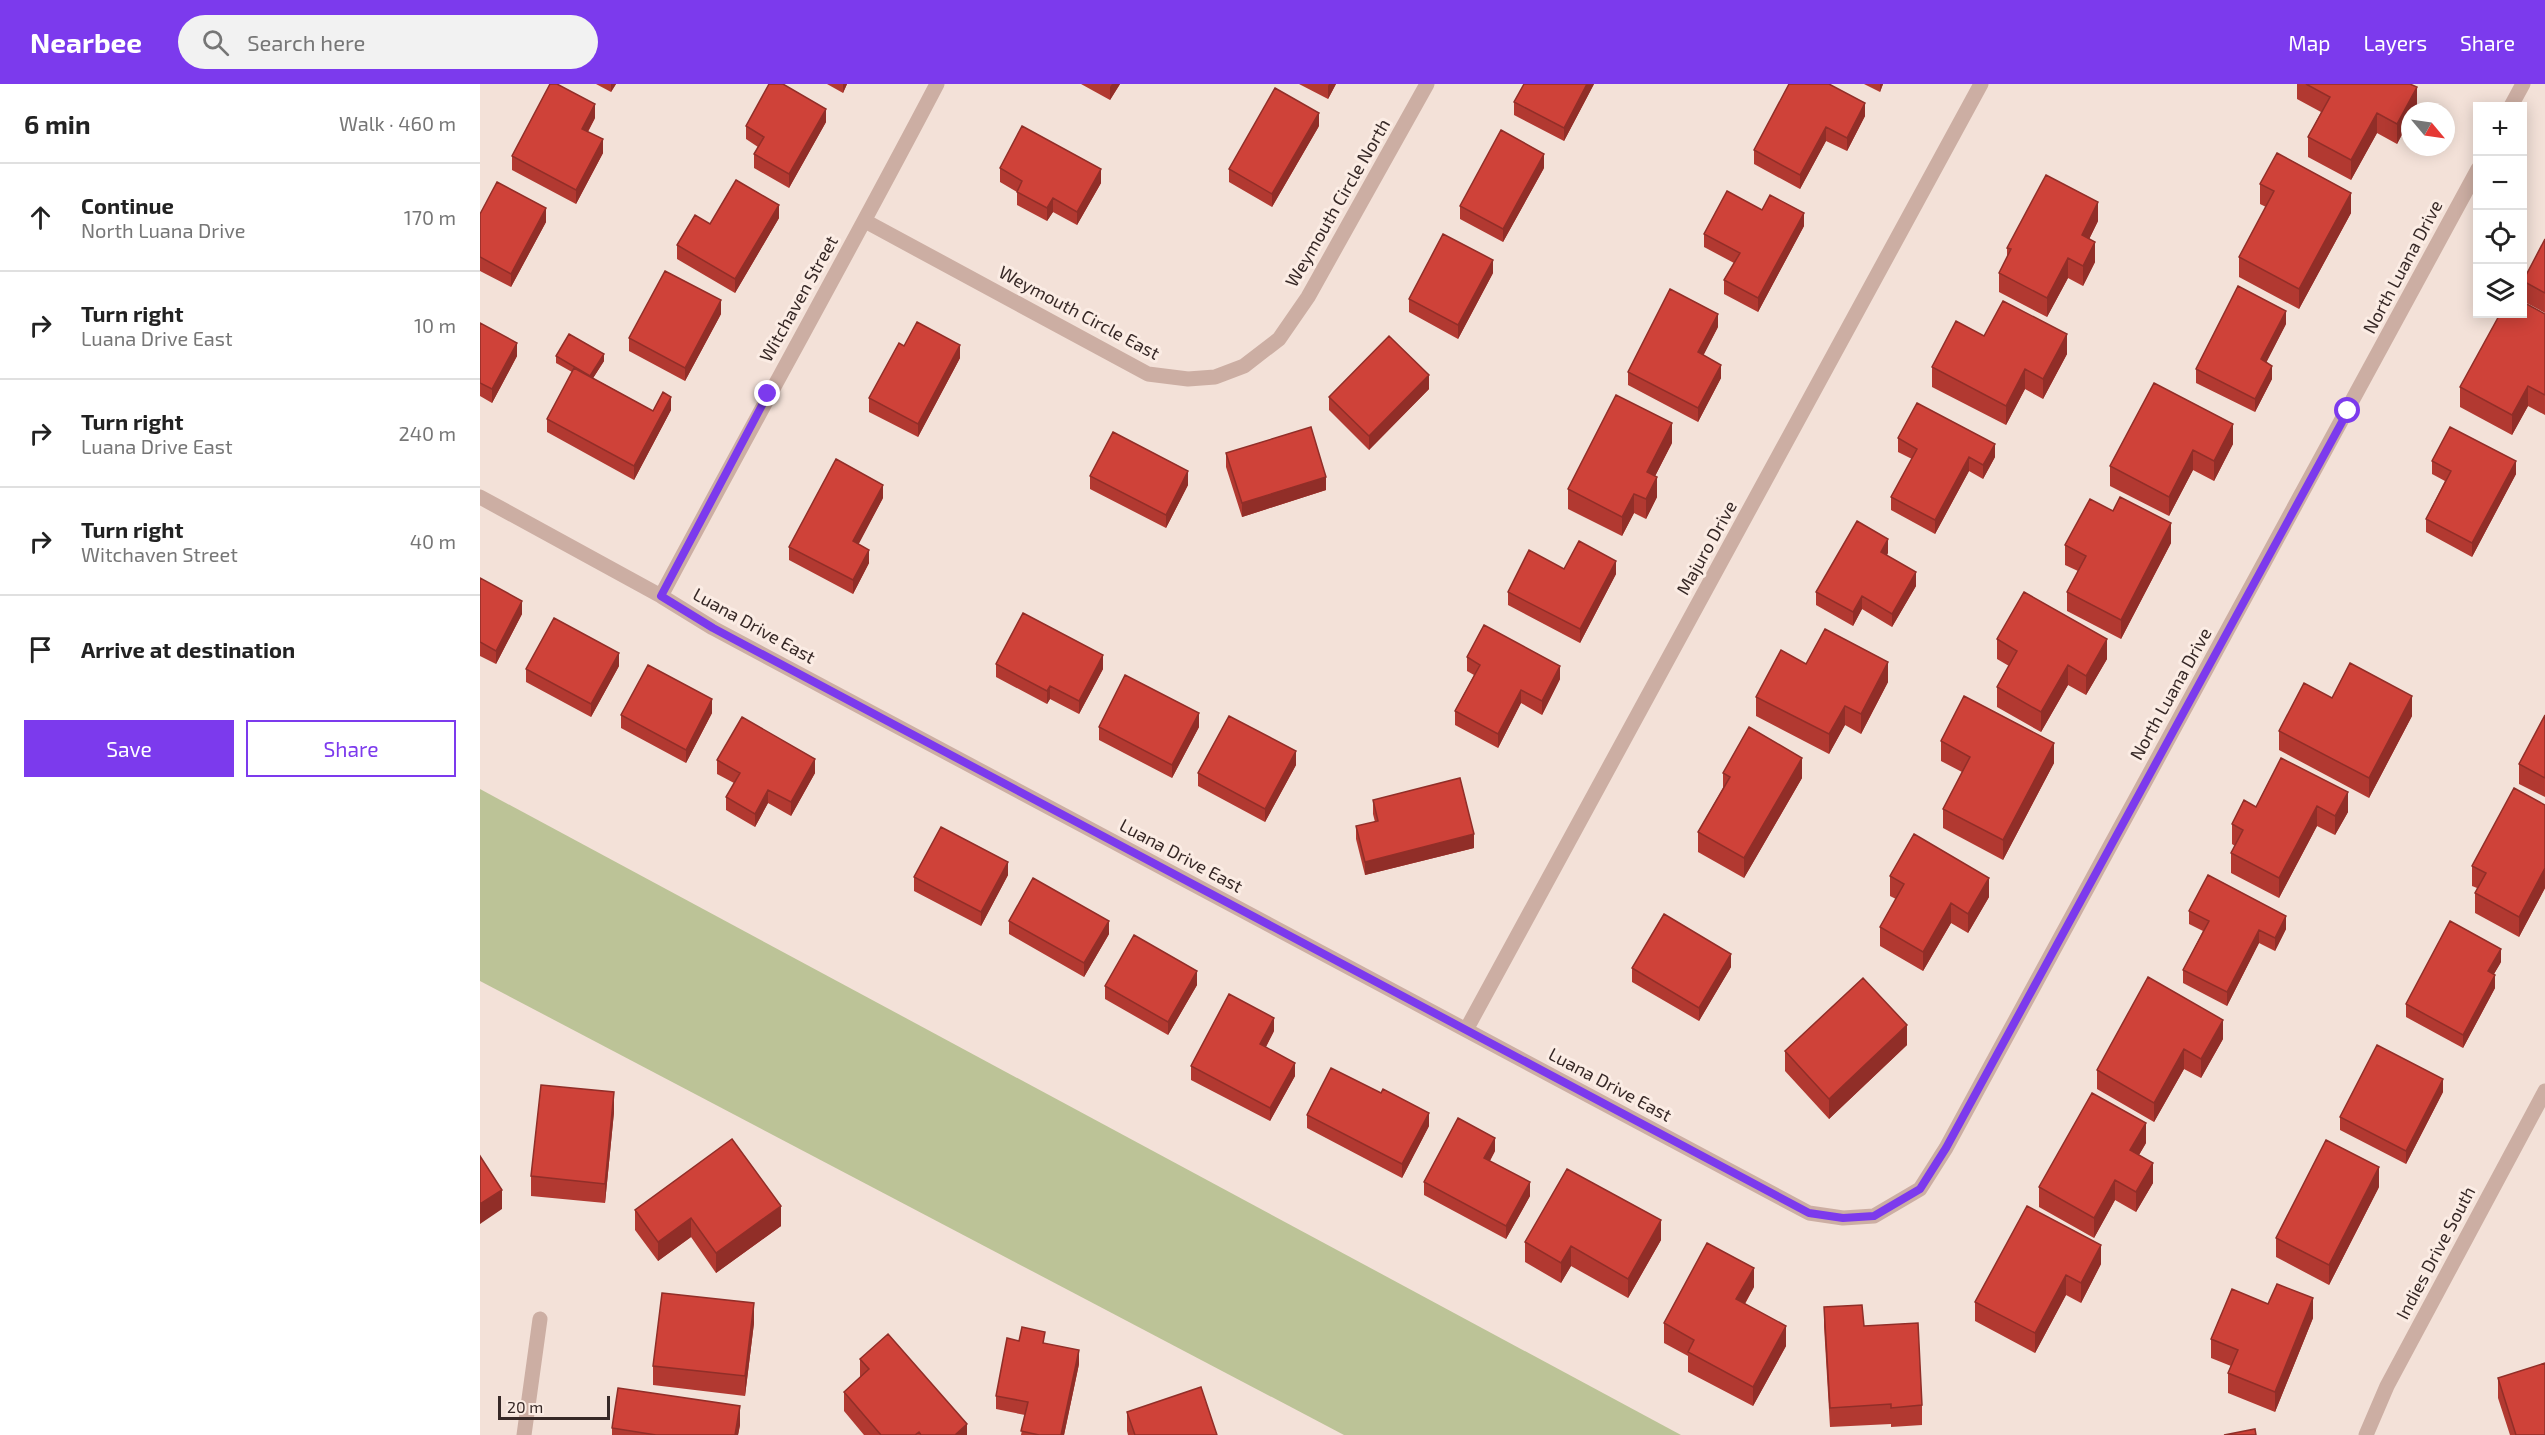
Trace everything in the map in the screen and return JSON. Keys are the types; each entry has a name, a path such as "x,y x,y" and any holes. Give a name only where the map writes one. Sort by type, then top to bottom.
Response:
{"street":[{"name":"Witchaven Street","path":"661,596 937,84"},
{"name":"Weymouth Circle North","path":"1279,339 1308,297 1427,84"},
{"name":"Majuro Drive","path":"1466,1030 1981,84"},
{"path":"2513,102 2523,84"},
{"name":"North Luana Drive","path":"1874,1216 1920,1189 1946,1148 2473,178"},
{"name":"Weymouth Circle East","path":"865,221 1148,374 1188,379 1215,377 1244,366 1279,339"},
{"name":"Luana Drive East","path":"480,497 661,596 713,628 1809,1213 1843,1218 1874,1216"},
{"name":"Indies Drive South","path":"2366,1435 2387,1386 2545,1091"},
{"path":"524,1435 540,1319"}],"green space":[{"path":"480,789 1681,1435 1344,1435 480,981"}],"building":[{"path":"550,84 557,84 595,104 582,129 603,139 576,190 512,156"},
{"path":"769,84 783,84 826,109 789,174 754,154 764,137 746,126"},
{"path":"1524,84 1587,84 1564,128 1514,102"},
{"path":"1789,84 1829,84 1865,103 1847,138 1826,127 1800,175 1754,150"},
{"path":"2306,84 2410,84 2417,87 2409,102 2401,102 2401,117 2397,124 2377,113 2351,160 2308,137 2330,97"},
{"path":"1275,88 1319,113 1272,194 1229,169"},
{"path":"1022,126 1101,169 1077,212 1053,198 1047,208 1017,192 1022,181 1000,168"},
{"path":"1501,130 1544,154 1503,229 1460,206"},
{"path":"2277,153 2351,193 2299,289 2239,257 2274,191 2260,184"},
{"path":"2046,175 2098,202 2082,235 2095,242 2083,266 2068,258 2047,298 1999,273 2011,249 2007,248"},
{"path":"736,180 779,205 735,279 677,245 695,215 710,224"},
{"path":"497,182 546,208 511,274 480,257 480,214"},
{"path":"1727,191 1762,210 1770,195 1804,213 1758,298 1724,280 1740,253 1704,234"},
{"path":"1443,234 1493,260 1458,325 1409,299"},
{"path":"2545,239 2545,293 2527,283 2527,273"},
{"path":"665,271 721,300 685,368 629,338"},
{"path":"2238,286 2286,311 2261,359 2272,366 2255,399 2196,369"},
{"path":"1670,289 1718,314 1698,352 1721,365 1698,408 1628,372"},
{"path":"2003,301 2067,334 2043,379 2025,369 2006,406 1932,367 1956,321 1984,336"},
{"path":"2527,304 2545,314 2545,395 2528,386 2512,415 2460,387 2498,318 2527,318"},
{"path":"917,322 960,345 918,424 869,398 899,343 904,346"},
{"path":"480,323 517,343 492,389 480,383"},
{"path":"569,334 604,354 590,376 556,356"},
{"path":"1389,336 1429,375 1369,436 1329,397"},
{"path":"574,368 653,411 663,392 671,397 634,466 547,419"},
{"path":"2154,383 2233,424 2214,461 2193,450 2169,497 2110,466"},
{"path":"1616,395 1672,423 1647,472 1657,477 1646,499 1634,494 1622,517 1568,489"},
{"path":"1917,403 1995,444 1983,465 1969,457 1935,520 1891,497 1917,449 1898,438"},
{"path":"1311,427 1326,477 1242,503 1226,453"},
{"path":"2450,427 2516,461 2472,543 2426,519 2451,471 2432,461"},
{"path":"1113,432 1188,471 1166,515 1090,476"},
{"path":"836,459 883,485 853,541 869,550 853,580 789,547"},
{"path":"2120,497 2171,523 2121,620 2067,592 2086,556 2065,545 2090,499 2113,511"},
{"path":"1857,521 1888,539 1881,552 1916,572 1892,614 1862,596 1853,612 1816,592"},
{"path":"1579,541 1616,561 1580,629 1508,592 1529,550 1564,569"},
{"path":"480,578 522,601 496,651 480,642"},
{"path":"2024,592 2107,639 2086,676 2068,665 2041,712 1997,687 2017,651 1997,639"},
{"path":"1023,613 1103,655 1079,701 1050,686 1047,691 996,664"},
{"path":"554,618 619,653 591,704 526,669"},
{"path":"1484,625 1560,666 1542,701 1521,690 1498,734 1455,711 1480,665 1467,657"},
{"path":"1825,629 1888,662 1861,714 1845,706 1829,734 1756,697 1781,650 1806,664"},
{"path":"2350,663 2412,696 2369,778 2279,731 2304,683 2332,698"},
{"path":"648,665 712,699 686,750 621,715"},
{"path":"1125,675 1199,713 1172,765 1099,727"},
{"path":"1964,696 2054,743 2003,840 1943,809 1970,757 1941,741"},
{"path":"2545,715 2545,778 2519,764"},
{"path":"1229,716 1296,751 1265,809 1198,773"},
{"path":"742,717 815,759 791,802 768,790 755,814 726,797 740,773 717,760"},
{"path":"1749,727 1802,758 1744,858 1698,832 1730,777 1723,773"},
{"path":"2281,758 2348,792 2335,816 2317,806 2279,878 2231,853 2243,830 2232,824 2244,800 2256,807"},
{"path":"1460,778 1474,834 1365,862 1356,826 1378,821 1373,800"},
{"path":"2514,788 2545,805 2545,868 2519,917 2475,893 2486,873 2472,866"},
{"path":"941,827 1008,862 981,912 914,877"},
{"path":"1914,834 1989,878 1968,914 1951,903 1923,952 1880,927 1904,884 1890,876"},
{"path":"2208,875 2286,916 2275,938 2259,930 2227,992 2183,970 2209,921 2189,911"},
{"path":"1033,878 1109,921 1084,963 1009,921"},
{"path":"1664,914 1731,954 1699,1008 1632,968"},
{"path":"2450,921 2501,949 2488,971 2495,975 2463,1035 2406,1004"},
{"path":"1134,935 1197,971 1168,1022 1105,986"},
{"path":"2148,977 2223,1020 2201,1059 2184,1049 2154,1103 2097,1070"},
{"path":"1863,978 1907,1025 1829,1099 1785,1051"},
{"path":"1229,994 1274,1018 1260,1044 1295,1063 1270,1108 1191,1066"},
{"path":"2377,1045 2443,1079 2406,1151 2340,1117"},
{"path":"1331,1068 1381,1093 1383,1089 1429,1113 1402,1164 1307,1115"},
{"path":"541,1085 614,1092 605,1184 531,1176"},
{"path":"2092,1093 2146,1123 2130,1150 2153,1163 2136,1192 2115,1180 2094,1218 2039,1187"},
{"path":"1458,1118 1495,1138 1484,1158 1530,1182 1506,1226 1424,1182"},
{"path":"732,1139 781,1206 716,1253 691,1218 658,1242 635,1210"},
{"path":"2326,1140 2379,1167 2329,1265 2276,1238"},
{"path":"480,1156 502,1190 480,1204"},
{"path":"1567,1169 1661,1220 1628,1279 1571,1246 1561,1263 1525,1242"},
{"path":"2027,1206 2101,1245 2081,1283 2066,1275 2035,1333 1975,1302"},
{"path":"1707,1243 1754,1268 1736,1299 1786,1326 1753,1387 1688,1352 1694,1340 1664,1323"},
{"path":"2277,1284 2313,1298 2275,1392 2228,1373 2238,1350 2211,1339 2232,1289 2268,1304"},
{"path":"662,1293 754,1303 745,1376 653,1366"},
{"path":"1862,1305 1864,1326 1918,1323 1922,1405 1891,1408 1891,1404 1830,1408 1824,1307"},
{"path":"1022,1327 1045,1332 1043,1343 1079,1350 1061,1435 1039,1435 1021,1431 1028,1402 996,1396 1007,1338 1019,1341"},
{"path":"888,1334 967,1424 955,1435 921,1435 919,1432 915,1435 881,1435 844,1392 869,1369 860,1359"},
{"path":"2545,1363 2545,1435 2516,1435 2498,1378"},
{"path":"1201,1387 1217,1435 1135,1435 1127,1412"},
{"path":"618,1388 740,1406 735,1435 656,1435 612,1428"},
{"path":"2255,1429 2256,1435 2224,1435"}],"route":[{"path":"768,394 661,596 713,628 1809,1213 1843,1218 1874,1216 1920,1189 1946,1148 2348,411"}]}
